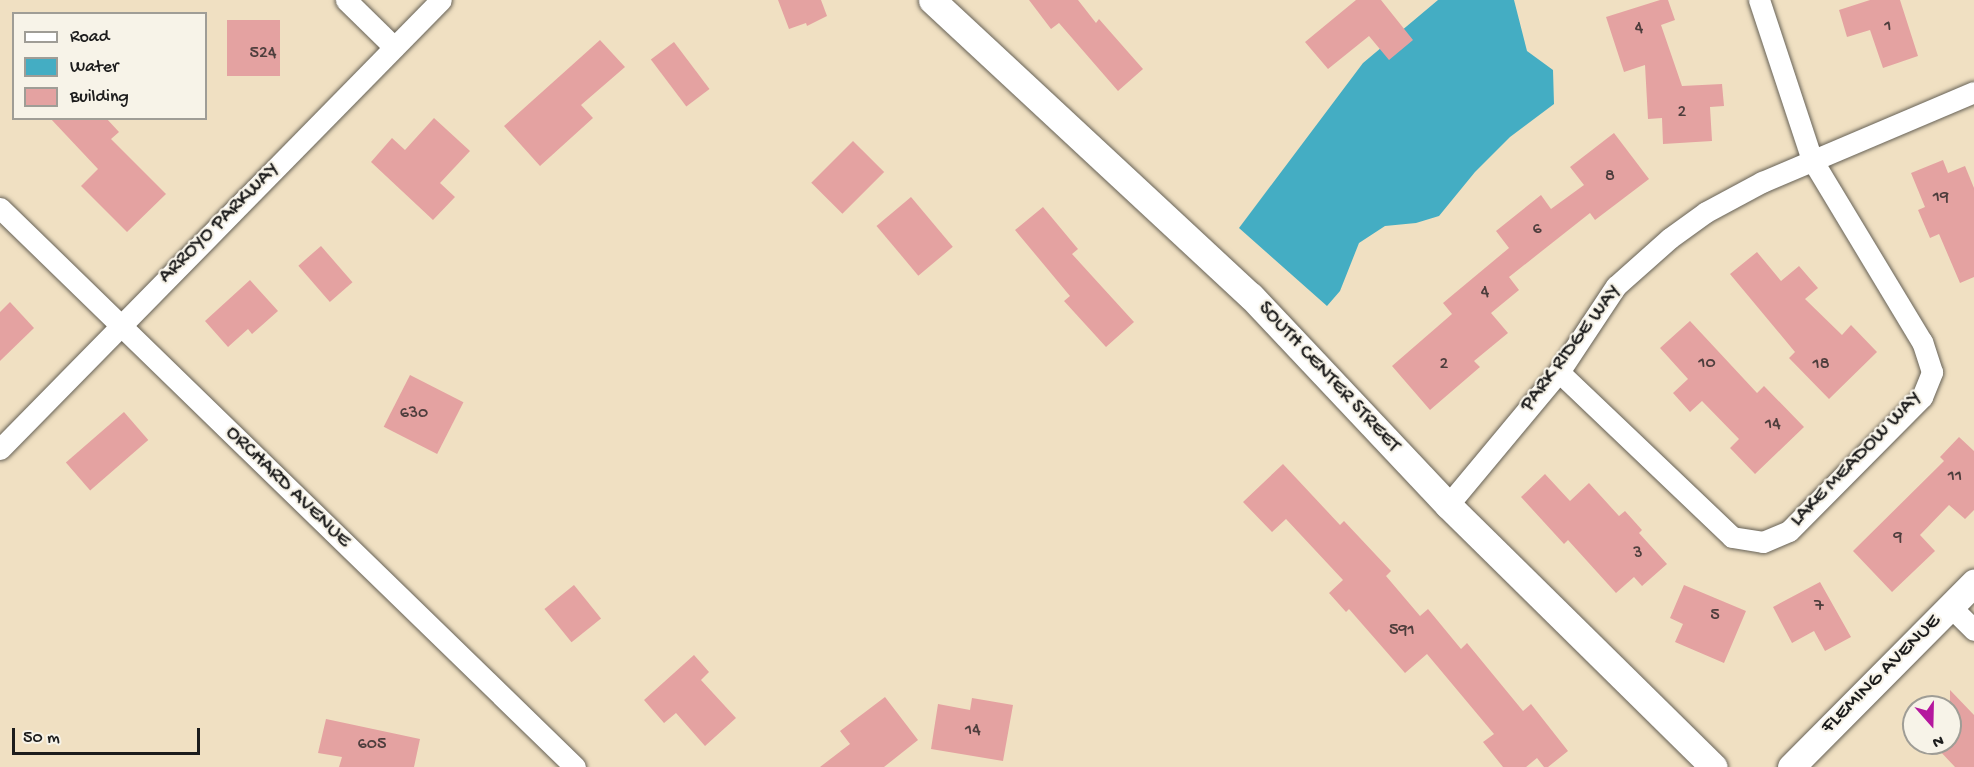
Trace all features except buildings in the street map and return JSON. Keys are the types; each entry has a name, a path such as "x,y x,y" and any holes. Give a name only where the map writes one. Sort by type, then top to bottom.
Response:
{"street":[{"path":"346,0 394,47"},
{"name":"ARROYO PARKWAY","path":"0,449 441,0"},
{"name":"SOUTH CENTER STREET","path":"932,0 1251,296 1448,505 1714,767"},
{"name":"LAKE MEADOW WAY","path":"1559,372 1732,537 1763,542 1789,531 1922,397 1932,372 1922,342 1812,160 1759,0"},
{"name":"PARK RIDGE WAY","path":"1448,505 1559,372 1616,286 1670,238 1706,212 1762,182 1974,92"},
{"name":"ORCHARD AVENUE","path":"0,208 575,767"},
{"name":"FLEMING AVENUE","path":"1791,767 1974,583"},
{"path":"1950,606 1974,630"}],"water":[{"path":"1438,0 1514,0 1527,51 1553,70 1554,104 1510,137 1475,172 1439,216 1416,223 1385,226 1359,243 1340,291 1327,306 1239,228 1363,63"}]}
